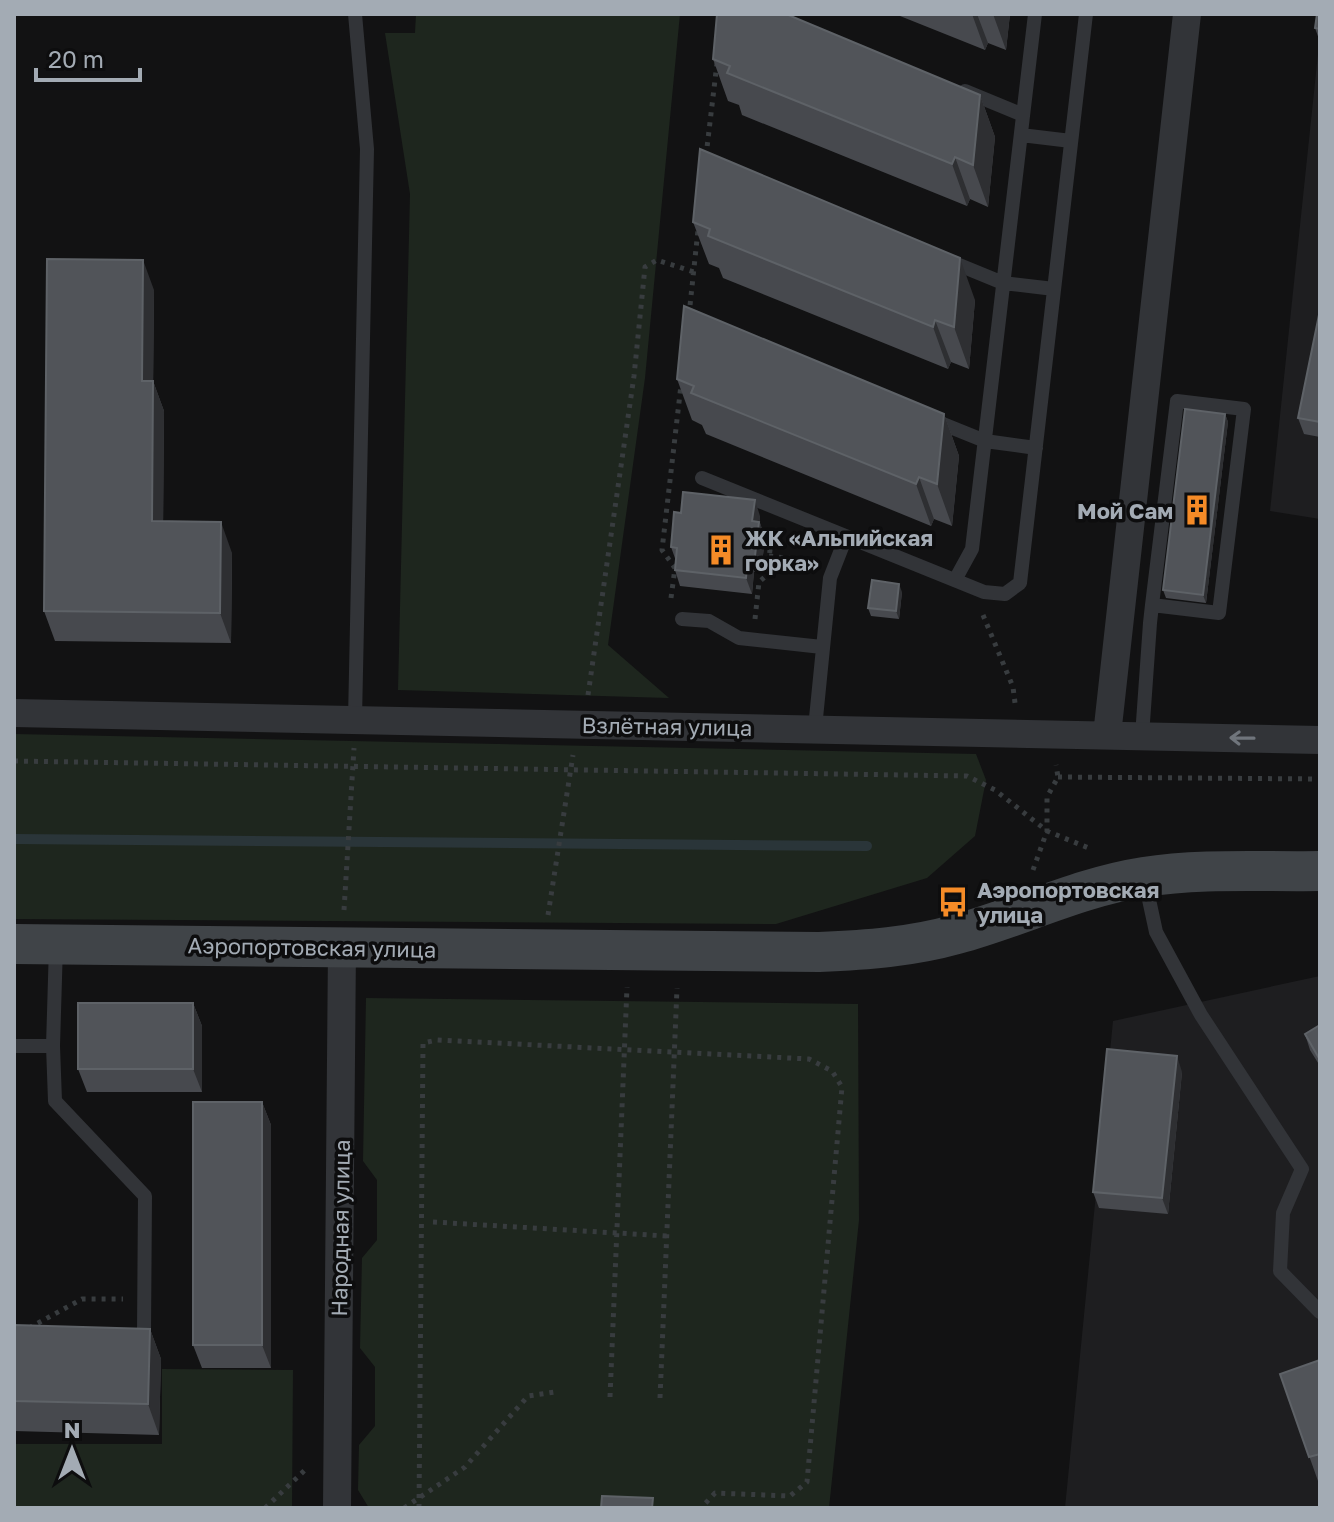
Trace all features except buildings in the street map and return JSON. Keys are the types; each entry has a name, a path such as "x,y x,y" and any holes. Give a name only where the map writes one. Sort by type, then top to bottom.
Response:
{"street":[{"path":"1107,735 1187,14"},
{"name":"Взлётная улица","path":"14,713 1320,740"},
{"name":"Аэропортовская улица","path":"14,944 819,952 917,945 1100,886 1144,877 1320,871"},
{"name":"Народная улица","path":"337,1508 342,947"}],"lane":[{"path":"355,14 367,149 355,719"},
{"path":"955,580 972,549 1035,14"},
{"path":"702,478 971,587 1005,594 1020,583 1086,14"},
{"path":"951,85 1023,115"},
{"path":"1021,135 1071,141"},
{"path":"931,254 1003,283 1054,289"},
{"path":"1142,736 1152,605 1177,401 1244,409 1219,613 1152,605"},
{"path":"913,412 985,441 1036,448"},
{"path":"815,728 830,578 846,537"},
{"path":"682,619 709,621 739,638 822,647"},
{"path":"1144,877 1156,932 1201,1015 1302,1169 1283,1213 1280,1271 1320,1312"},
{"path":"56,945 55,1101 145,1196 144,1333"},
{"path":"14,1046 53,1046"}],"path":[{"path":"706,160 718,58"},
{"path":"700,216 688,318 702,324"},
{"path":"543,949 578,724 590,687 634,376 645,267 657,260 694,272"},
{"path":"682,377 662,550 675,568 671,604 682,619"},
{"path":"664,538 679,540"},
{"path":"753,639 759,582 767,575 770,550 764,549"},
{"path":"662,550 678,552"},
{"path":"767,559 835,564"},
{"path":"971,587 1013,687 1015,716"},
{"path":"342,947 355,719"},
{"path":"1030,878 1047,831 1047,797 1058,777 1056,764 1050,758"},
{"path":"14,761 967,776 995,790 1047,831 1099,852"},
{"path":"1058,777 1320,779"},
{"path":"610,1397 627,987"},
{"path":"660,1398 677,988"},
{"path":"419,1508 423,1043 437,1040 809,1059 832,1071 842,1087 807,1482 790,1496 715,1493 701,1508"},
{"path":"433,1222 667,1236"},
{"path":"28,1329 82,1299 145,1299"},
{"path":"404,1508 465,1467 528,1396 555,1392"},
{"path":"265,1508 306,1469"}],"shaded area":[{"path":"416,14 680,14 645,378 608,645 669,698 398,690 410,194 385,33 415,33"},
{"path":"1320,35 1320,519 1270,511"},
{"path":"14,734 976,754 986,780 975,836 927,878 776,924 14,919"},
{"path":"1320,976 1320,1508 1065,1508 1113,1021"},
{"path":"366,998 858,1004 859,1220 829,1508 369,1508 358,1490 359,1445 375,1426 375,1367 360,1348 362,1258 377,1240 377,1180 363,1161"},
{"path":"162,1369 293,1370 292,1508 14,1508 14,1444 162,1444"}],"waterway":[{"path":"14,839 867,846"}],"place":[{"name":"Мой Сам","path":"1197,510"},
{"name":"ЖК «Альпийская горка»","path":"721,550"},
{"name":"Аэропортовская улица","path":"953,902"}]}
